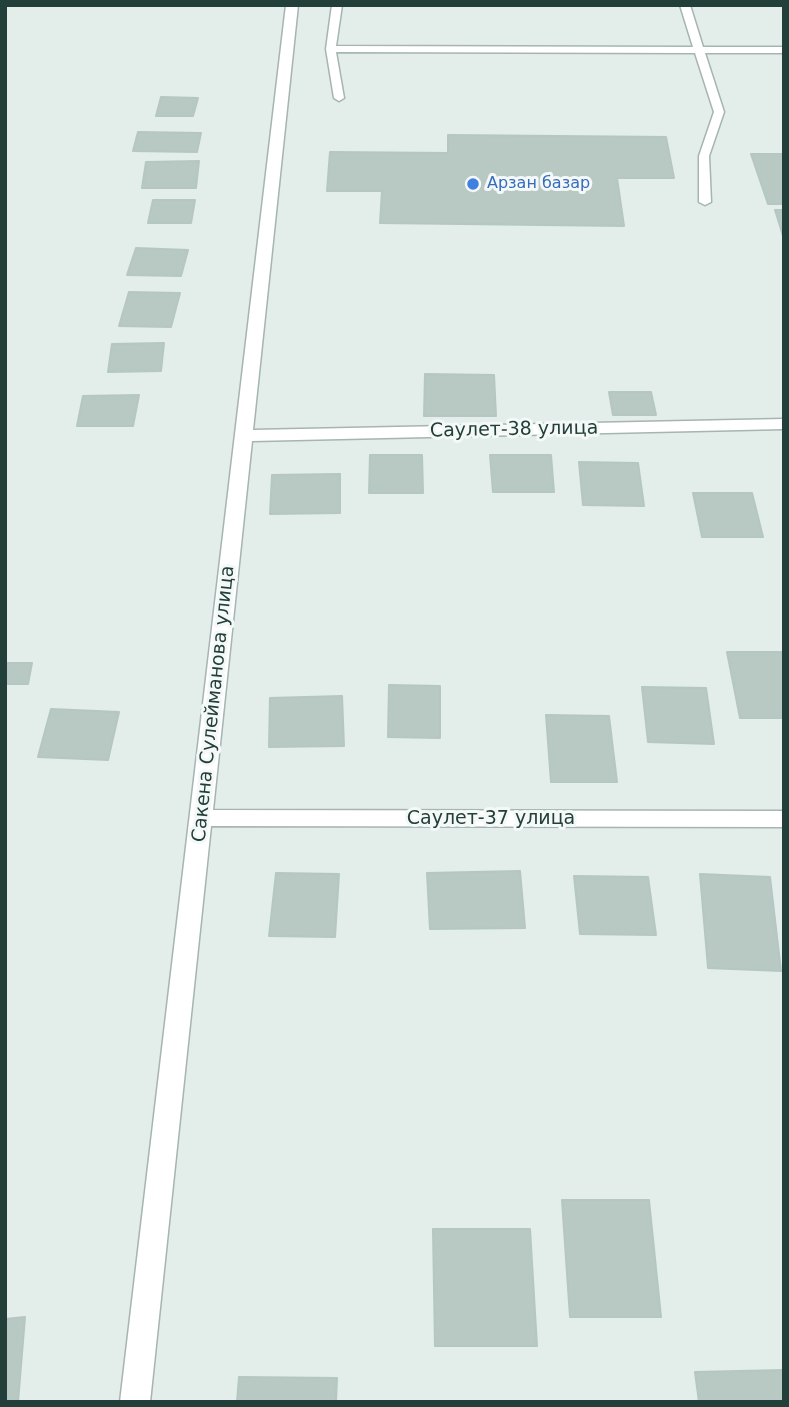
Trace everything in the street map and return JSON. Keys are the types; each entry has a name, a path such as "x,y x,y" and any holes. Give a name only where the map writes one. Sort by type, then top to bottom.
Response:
{"street":[{"name":"Сакена Сулейманова улица","path":"135,1402 292,5"},
{"name":"Саулет-38 улица","path":"244,436 784,424"},
{"name":"Саулет-37 улица","path":"201,818 783,819"}],"lane":[{"path":"337,5 331,49 339,98"},
{"path":"685,5 719,112 704,156 705,202"},
{"path":"331,49 784,50"}],"building":[{"path":"161,97 198,98 193,116 156,116"},
{"path":"138,132 201,133 197,152 133,151"},
{"name":"Арзан базар","path":"448,135 666,137 674,178 617,178 624,226 380,223 382,191 327,191 330,152 448,153"},
{"path":"751,154 784,154 784,204 768,204"},
{"path":"199,161 196,188 142,188 146,162"},
{"path":"153,200 195,200 191,223 148,223"},
{"path":"775,210 784,210 784,239"},
{"path":"136,248 188,250 181,276 127,275"},
{"path":"129,292 180,293 171,327 119,326"},
{"path":"164,343 161,371 108,372 112,344"},
{"path":"425,374 494,375 496,416 424,416"},
{"path":"609,392 651,392 656,415 613,415"},
{"path":"139,395 133,426 77,426 83,396"},
{"path":"370,455 422,455 423,493 369,493"},
{"path":"490,455 551,455 554,492 493,492"},
{"path":"579,462 638,463 644,506 583,505"},
{"path":"340,474 340,513 270,514 272,475"},
{"path":"693,493 752,493 763,537 702,537"},
{"path":"727,652 784,652 784,718 740,718"},
{"path":"5,663 32,663 28,684 5,684"},
{"path":"389,685 440,686 440,738 388,737"},
{"path":"642,687 706,688 714,744 648,742"},
{"path":"342,696 344,746 269,747 270,698"},
{"path":"51,709 119,712 108,760 38,757"},
{"path":"546,715 609,716 617,782 551,782"},
{"path":"520,871 525,928 430,929 427,873"},
{"path":"276,873 339,874 335,937 269,936"},
{"path":"700,874 770,877 781,971 708,968"},
{"path":"574,876 648,877 656,935 580,934"},
{"path":"562,1200 649,1200 661,1317 570,1317"},
{"path":"433,1229 530,1229 537,1346 435,1346"},
{"path":"25,1317 18,1402 5,1402 5,1319"},
{"path":"784,1370 784,1402 699,1402 695,1372"},
{"path":"239,1377 337,1378 336,1402 237,1402"}],"place":[{"name":"Арзан базар","path":"473,184"}]}
